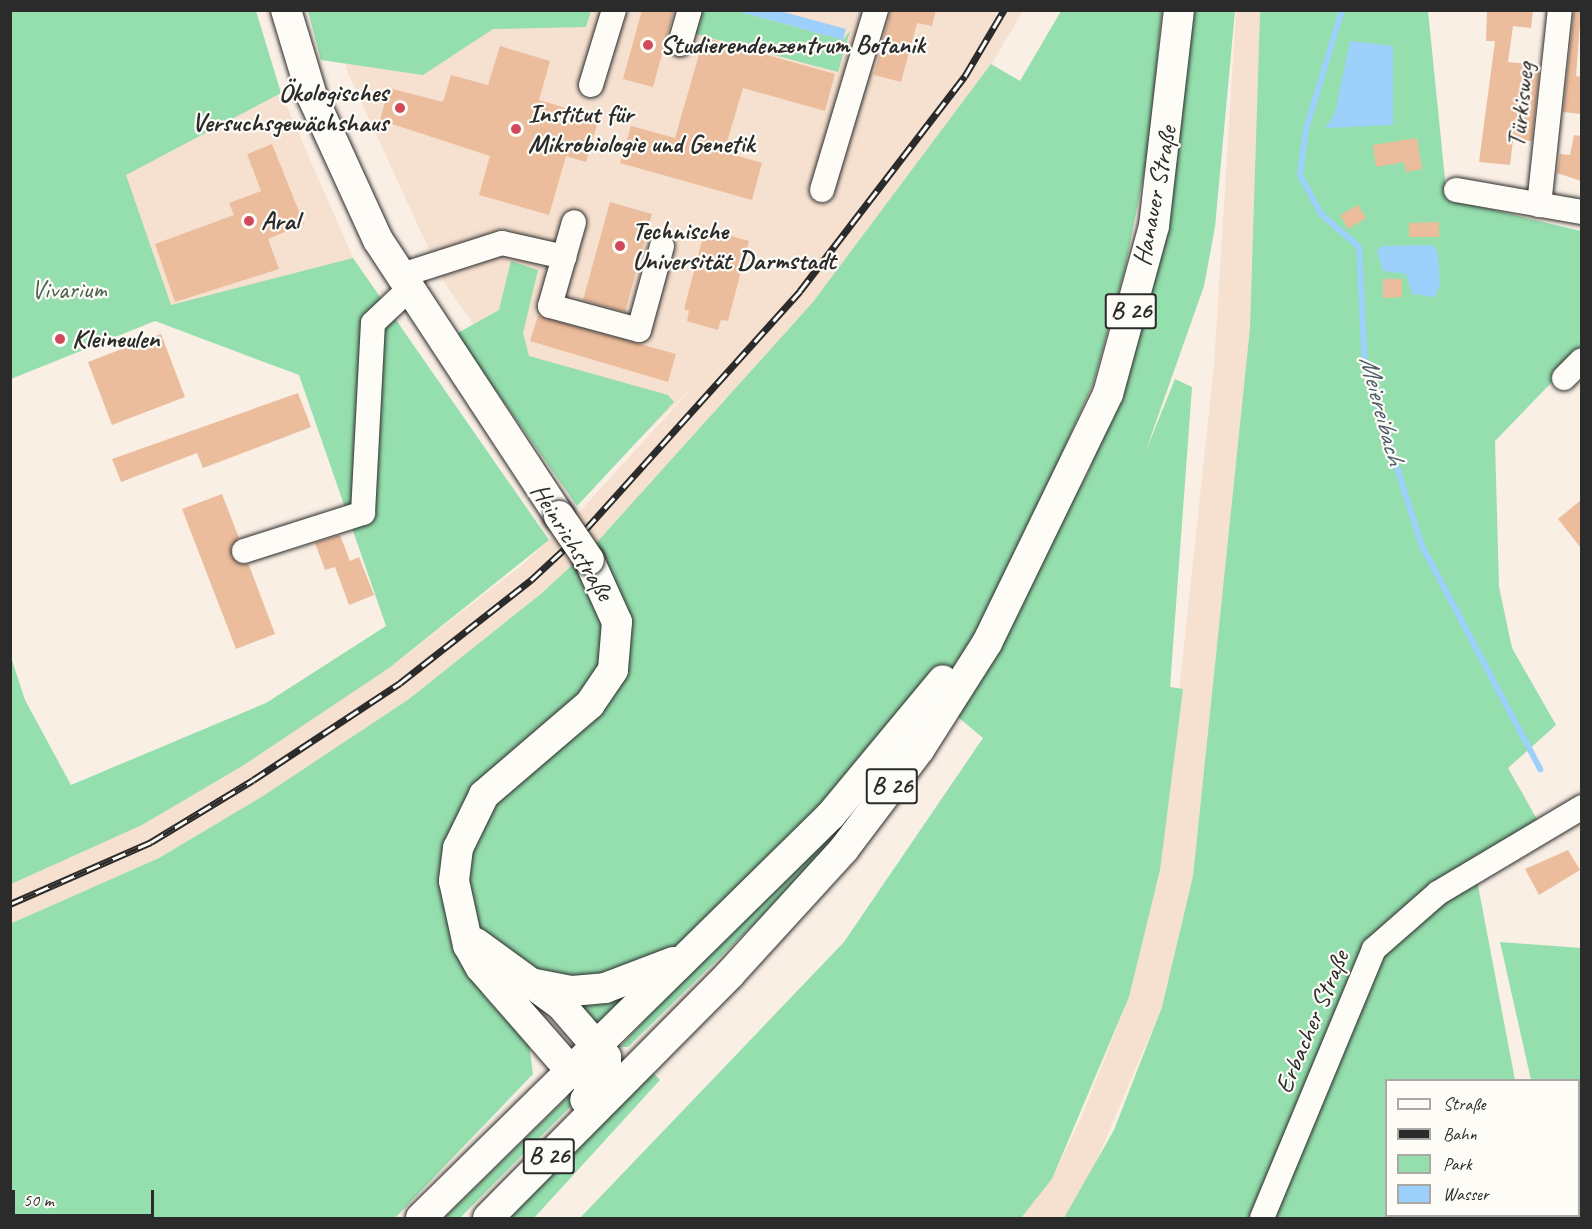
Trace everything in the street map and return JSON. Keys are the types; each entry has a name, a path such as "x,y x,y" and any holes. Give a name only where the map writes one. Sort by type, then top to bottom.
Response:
{"main road":[{"name":"Heinrichstraße","path":"286,10 333,147 403,283 589,560 617,622 614,670 590,704 495,782 474,810 455,864 463,923 481,968 570,1070 604,1090"},
{"name":"Hanauer Straße","path":"1022,575 1108,394 1155,226 1179,10"},
{"name":"B 26","path":"421,1218 698,946 887,753 1022,575"},
{"name":"B 26","path":"488,1218 604,1090 737,967 844,849 952,701 1022,575"},
{"path":"463,923 479,946 534,984 597,1044 606,1057 604,1090 468,1218"},
{"path":"534,984 572,991 605,988 678,960 698,946"}],"street":[{"path":"591,85 614,10"},
{"path":"680,44 690,10"},
{"path":"822,190 876,10"},
{"name":"Türkisweg","path":"1539,205 1560,10"},
{"path":"1456,190 1581,212"},
{"path":"574,222 550,306 639,330 662,246"},
{"path":"244,551 363,513 373,323 403,283 502,243 564,257"},
{"path":"1564,378 1581,360"},
{"name":"Erbacher Straße","path":"1262,1218 1374,949 1438,893 1581,807"}],"shaded area":[{"name":"Technische Universität Darmstadt","path":"330,11 1023,11 979,85 813,302 598,541 542,593 409,699 263,796 159,858 11,924 10,884 142,825 244,765 389,668 521,566 581,510 692,388 588,489 444,282 348,73"},
{"path":"1236,11 1260,11 1250,328 1193,876 1162,1007 1081,1197 1064,1218 1021,1218 1052,1179 1082,1116 1129,997 1160,870 1214,366"},
{"path":"281,93 353,258 171,306 125,175"}],"green space":[{"path":"308,10 591,11 586,27 493,29 423,75 321,60"},
{"path":"698,10 737,11 843,40 850,31 838,72 692,33"},
{"name":"Vivarium","path":"11,11 256,11 281,93 126,175 171,305 353,258 549,540 389,668 244,765 142,825 11,884 10,654 25,700 71,785 266,703 386,626 299,375 155,321 11,379"},
{"path":"1061,11 1162,11 1148,153 1125,269 1093,384 1019,548 1022,575 887,753 666,956 586,982 464,963 485,997 529,1044 533,1074 395,1218 11,1218 10,924 159,858 263,796 409,699 542,593 598,541 813,302 991,64 1020,81"},
{"path":"1193,11 1235,11 1215,227 1204,286 1145,453 1175,379 1192,387 1170,687 1183,689 1160,870 1129,997 1052,1179 1021,1218 580,1218 844,942 983,738 952,712 1088,473 1123,381 1175,167"},
{"path":"1260,11 1428,11 1447,199 1581,231 1582,351 1495,441 1499,587 1512,648 1556,725 1508,768 1538,821 1473,859 1515,1079 1385,1079 1385,1217 1540,1218 1064,1218 1114,1130 1162,1007 1193,876 1250,328"},
{"path":"511,261 538,270 523,333 529,356 668,395 674,402 577,506 456,334 499,310"},
{"path":"948,691 809,870 628,1047 620,1047"},
{"path":"1500,942 1581,948 1581,1218 1569,1217 1580,1217 1580,1079 1531,1079"},
{"path":"641,988 597,1031 572,1002"},
{"path":"648,1068 660,1080 534,1218 498,1218"},
{"path":"575,1090 577,1100 460,1218 444,1218"}],"water":[{"path":"737,11 780,11 846,29 843,40"},
{"path":"1350,41 1393,46 1393,125 1326,128 1335,113"},
{"path":"1432,245 1438,252 1440,285 1435,297 1412,294 1406,274 1383,271 1377,250 1383,246"}],"building":[{"name":"Studierendenzentrum Botanik","path":"642,10 674,10 653,87 623,79"},
{"path":"891,10 936,10 932,26 917,23 901,82 874,75"},
{"path":"1487,10 1533,10 1531,28 1513,26 1508,62 1540,65 1532,141 1513,140 1510,165 1479,162 1495,41 1486,41"},
{"path":"1574,10 1581,10 1576,76 1581,77 1581,114 1563,112"},
{"path":"704,37 835,74 825,111 743,88 724,152 762,163 752,200 620,163 631,126 675,138"},
{"name":"Institut für Mikrobiologie und Genetik","path":"500,46 550,61 539,100 599,118 586,162 566,156 549,215 479,195 490,156 380,120 389,88 443,102 451,75 488,85"},
{"path":"1574,135 1581,136 1581,181 1557,173 1560,154 1570,155"},
{"path":"1417,138 1422,169 1406,172 1404,162 1376,167 1373,145"},
{"path":"272,144 304,224 268,239 279,269 175,302 155,244 234,215 229,203 261,191 247,154"},
{"path":"610,202 652,214 625,312 583,300"},
{"path":"1358,205 1366,218 1348,229 1340,215"},
{"path":"1439,222 1439,237 1409,237 1409,223"},
{"path":"705,229 749,241 728,321 721,320 718,330 687,321 689,311 684,309"},
{"path":"1383,279 1402,279 1402,297 1383,298"},
{"path":"538,316 676,354 668,382 530,341"},
{"path":"161,334 185,397 112,425 88,362"},
{"path":"298,393 311,427 203,468 197,453 121,482 112,459"},
{"path":"222,494 239,538 231,556 249,565 275,634 236,649 182,509"},
{"path":"1581,500 1581,548 1558,519"},
{"path":"340,535 350,561 359,557 374,595 349,605 335,567 325,570 315,543"},
{"path":"1568,850 1580,870 1539,895 1525,869"}],"waterway":[{"name":"Meiereibach","path":"1342,10 1306,129 1300,175 1321,214 1359,247 1365,366 1421,544 1540,769"}],"railway":[{"path":"10,904 151,842 253,780 400,683 531,580 586,529 800,291 965,76 1004,10"}],"place":[{"name":"Studierendenzentrum Botanik","path":"648,45"},
{"name":"Ökologisches Versuchsgewächshaus","path":"400,108"},
{"name":"Institut für Mikrobiologie und Genetik","path":"516,129"},
{"name":"Aral","path":"249,221"},
{"name":"Technische Universität Darmstadt","path":"620,246"},
{"name":"Kleineulen","path":"60,339"}]}
